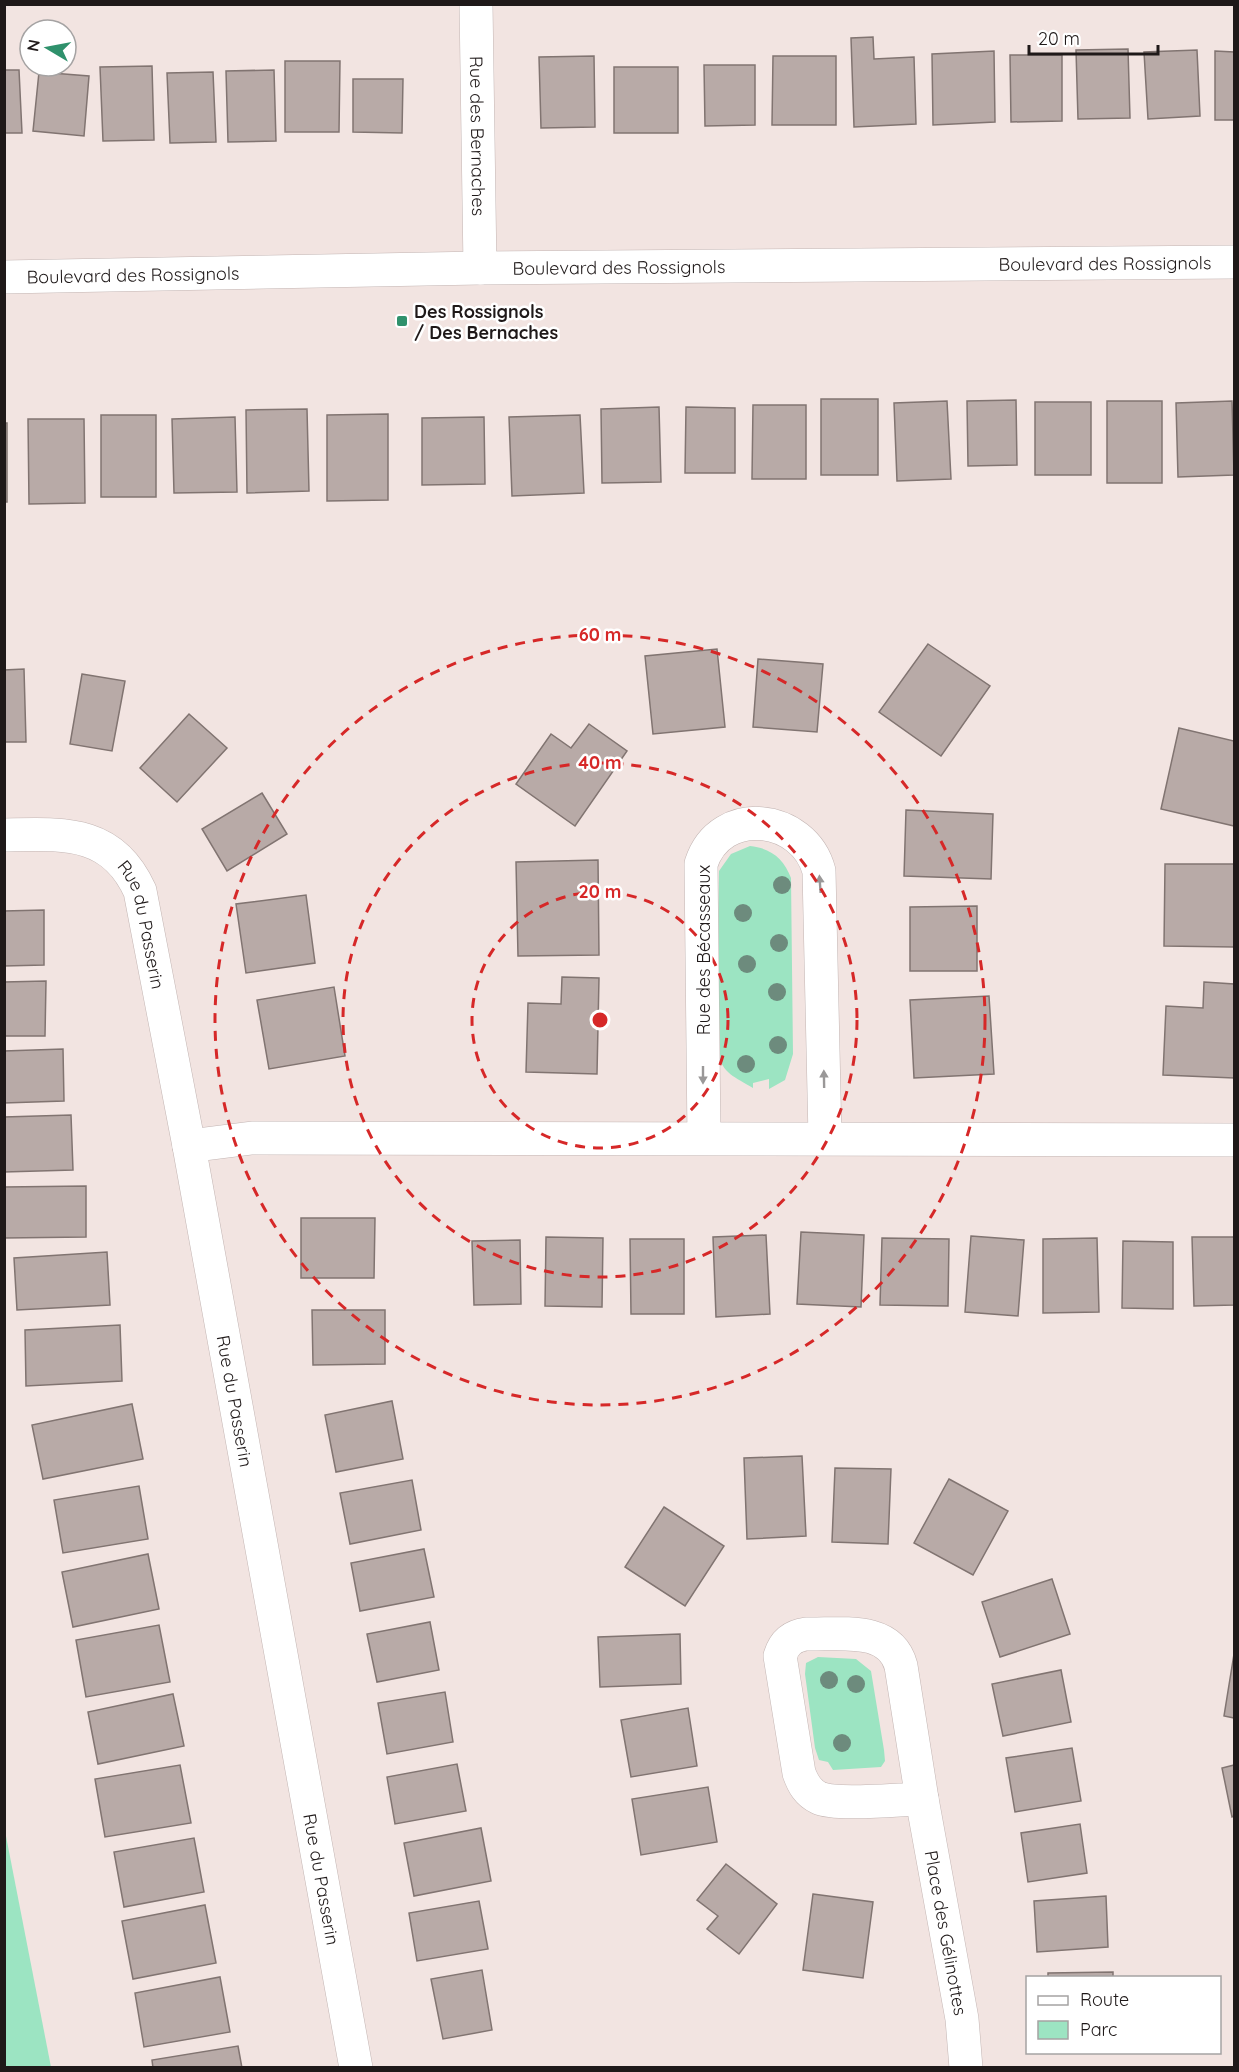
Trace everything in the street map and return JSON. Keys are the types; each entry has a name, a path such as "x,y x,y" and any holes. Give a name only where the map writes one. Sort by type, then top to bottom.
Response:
{"street":[{"name":"Rue des Bernaches","path":"476,4 480,268"},
{"name":"Boulevard des Rossignols","path":"4,277 480,268 1234,262"},
{"name":"Rue des Bécasseaux","path":"704,1138 701,864 705,853 718,836 739,826 757,825 774,826 795,835 811,850 819,871 825,1138"},
{"name":"Rue du Passerin","path":"4,835 58,834 88,840 114,854 134,877 144,905 356,2067"},
{"path":"189,1146 252,1138 1234,1140"},
{"name":"Place des Gélinottes","path":"921,1799 833,1801 818,1797 806,1788 799,1773 780,1664 780,1656 786,1643 798,1635 806,1634 864,1635 882,1640 895,1650 901,1666 921,1799 962,2019 966,2067"}],"green space":[{"path":"750,846 764,849 776,856 785,865 791,878 793,1054 785,1080 769,1089 769,1079 753,1083 753,1088 735,1078 726,1070 717,1052 719,871 731,854"},
{"path":"818,1657 856,1659 871,1671 884,1750 885,1761 881,1767 833,1770 828,1762 819,1760 815,1748 805,1674 806,1663"},
{"path":"5,1831 51,2067 5,2067"}],"building":[{"path":"873,37 874,59 914,57 916,124 854,127 851,38"},
{"path":"1128,49 1130,118 1078,119 1076,50"},
{"path":"1197,50 1200,116 1148,119 1144,52"},
{"path":"994,51 995,122 933,125 932,54"},
{"path":"1215,51 1234,52 1234,120 1215,120"},
{"path":"1010,55 1062,55 1062,121 1011,122"},
{"path":"594,56 595,127 541,128 539,57"},
{"path":"773,56 836,56 836,125 772,125"},
{"path":"285,61 340,61 339,132 285,132"},
{"path":"704,65 755,65 755,125 705,126"},
{"path":"152,66 154,140 103,141 100,67"},
{"path":"614,67 678,67 678,133 614,133"},
{"path":"4,70 18,70 22,133 4,133"},
{"path":"274,70 276,141 228,142 226,71"},
{"path":"213,72 216,142 170,143 167,73"},
{"path":"89,76 84,136 33,131 38,78"},
{"path":"353,79 403,79 402,133 353,132"},
{"path":"821,399 878,399 878,475 821,475"},
{"path":"1016,400 1017,465 968,466 967,401"},
{"path":"947,401 951,479 897,481 894,403"},
{"path":"1107,401 1162,401 1162,483 1107,483"},
{"path":"1232,401 1234,475 1178,477 1176,403"},
{"path":"1035,402 1091,402 1091,475 1035,475"},
{"path":"753,405 806,405 806,479 752,479"},
{"path":"659,407 661,482 602,483 601,409"},
{"path":"686,407 735,408 735,473 685,473"},
{"path":"307,409 309,491 247,493 246,410"},
{"path":"388,414 388,500 327,501 327,415"},
{"path":"101,415 156,415 156,497 101,497"},
{"path":"580,415 584,493 512,496 509,417"},
{"path":"235,417 237,492 174,493 172,419"},
{"path":"484,417 485,484 422,485 422,418"},
{"path":"28,419 84,419 85,503 29,504"},
{"path":"4,423 7,423 7,502 4,502"},
{"path":"928,644 990,686 941,756 879,712"},
{"path":"717,649 725,727 653,734 645,656"},
{"path":"758,659 823,664 817,732 753,727"},
{"path":"24,669 26,742 4,742 4,670"},
{"path":"82,674 125,681 112,751 70,744"},
{"path":"189,714 227,748 177,802 140,768"},
{"path":"589,724 627,751 575,826 516,784 551,734 571,748"},
{"path":"1179,728 1234,741 1234,826 1161,809"},
{"path":"262,793 287,834 227,871 202,829"},
{"path":"906,810 993,814 991,879 904,876"},
{"path":"598,860 599,955 518,956 516,862"},
{"path":"1165,864 1234,864 1234,947 1164,946"},
{"path":"306,895 315,963 246,973 236,904"},
{"path":"977,906 977,971 910,971 910,907"},
{"path":"44,910 44,965 4,966 4,911"},
{"path":"562,977 599,978 597,1074 526,1072 528,1003 561,1004"},
{"path":"46,981 45,1036 4,1036 4,982"},
{"path":"1204,982 1234,984 1234,1078 1163,1075 1166,1006 1203,1008"},
{"path":"334,987 345,1056 269,1069 257,1000"},
{"path":"989,996 994,1074 914,1078 910,1000"},
{"path":"63,1049 64,1101 4,1103 4,1051"},
{"path":"71,1115 73,1170 4,1172 4,1117"},
{"path":"86,1186 86,1237 4,1238 4,1187"},
{"path":"301,1218 375,1218 374,1278 301,1278"},
{"path":"801,1232 864,1235 861,1307 797,1304"},
{"path":"766,1235 770,1314 716,1317 713,1237"},
{"path":"971,1236 1024,1240 1018,1316 965,1312"},
{"path":"546,1237 603,1238 602,1307 545,1306"},
{"path":"1192,1237 1234,1237 1234,1305 1194,1306"},
{"path":"882,1238 949,1239 948,1306 880,1305"},
{"path":"1097,1238 1099,1312 1043,1313 1043,1239"},
{"path":"630,1239 684,1239 684,1314 631,1314"},
{"path":"520,1240 521,1304 474,1305 472,1241"},
{"path":"1123,1241 1173,1242 1173,1309 1122,1308"},
{"path":"107,1252 110,1305 17,1310 14,1258"},
{"path":"312,1310 385,1310 385,1364 313,1365"},
{"path":"120,1325 122,1381 26,1386 25,1330"},
{"path":"392,1401 403,1459 336,1472 325,1415"},
{"path":"132,1404 143,1459 43,1479 32,1425"},
{"path":"802,1456 806,1536 747,1539 744,1458"},
{"path":"835,1468 891,1469 888,1544 832,1542"},
{"path":"949,1479 1008,1511 973,1575 914,1543"},
{"path":"412,1480 421,1530 350,1544 340,1493"},
{"path":"139,1486 148,1539 63,1553 54,1500"},
{"path":"664,1507 724,1546 685,1606 625,1567"},
{"path":"424,1549 434,1597 360,1611 351,1563"},
{"path":"148,1554 159,1609 73,1627 62,1572"},
{"path":"1052,1579 1070,1634 1000,1657 982,1602"},
{"path":"430,1622 439,1670 377,1682 367,1634"},
{"path":"159,1625 170,1682 86,1697 76,1640"},
{"path":"680,1634 681,1684 600,1687 598,1637"},
{"path":"1234,1654 1234,1718 1224,1716"},
{"path":"1061,1670 1071,1722 1003,1736 992,1684"},
{"path":"445,1692 453,1742 387,1754 378,1703"},
{"path":"173,1694 184,1746 98,1764 88,1712"},
{"path":"688,1708 697,1766 631,1777 621,1720"},
{"path":"1072,1748 1081,1801 1015,1812 1006,1758"},
{"path":"457,1764 466,1811 395,1824 387,1777"},
{"path":"180,1765 191,1823 105,1837 95,1779"},
{"path":"1234,1765 1234,1816 1232,1817 1222,1768"},
{"path":"708,1787 717,1842 641,1855 632,1799"},
{"path":"1080,1824 1087,1873 1028,1882 1021,1833"},
{"path":"481,1828 491,1881 414,1896 404,1843"},
{"path":"194,1838 204,1892 124,1907 114,1852"},
{"path":"726,1864 777,1904 739,1954 707,1929 718,1916 697,1900"},
{"path":"813,1894 873,1902 863,1978 803,1970"},
{"path":"1106,1896 1108,1947 1037,1952 1034,1901"},
{"path":"479,1901 488,1949 417,1961 409,1913"},
{"path":"205,1905 216,1963 133,1979 122,1921"},
{"path":"482,1970 492,2030 443,2039 431,1979"},
{"path":"1113,1972 1113,1976 1048,1976 1048,1973"},
{"path":"220,1977 230,2032 144,2047 135,1993"},
{"path":"238,2046 242,2068 153,2068 152,2060"}],"place":[{"name":"Des Rossignols / Des Bernaches","path":"402,321"}]}
